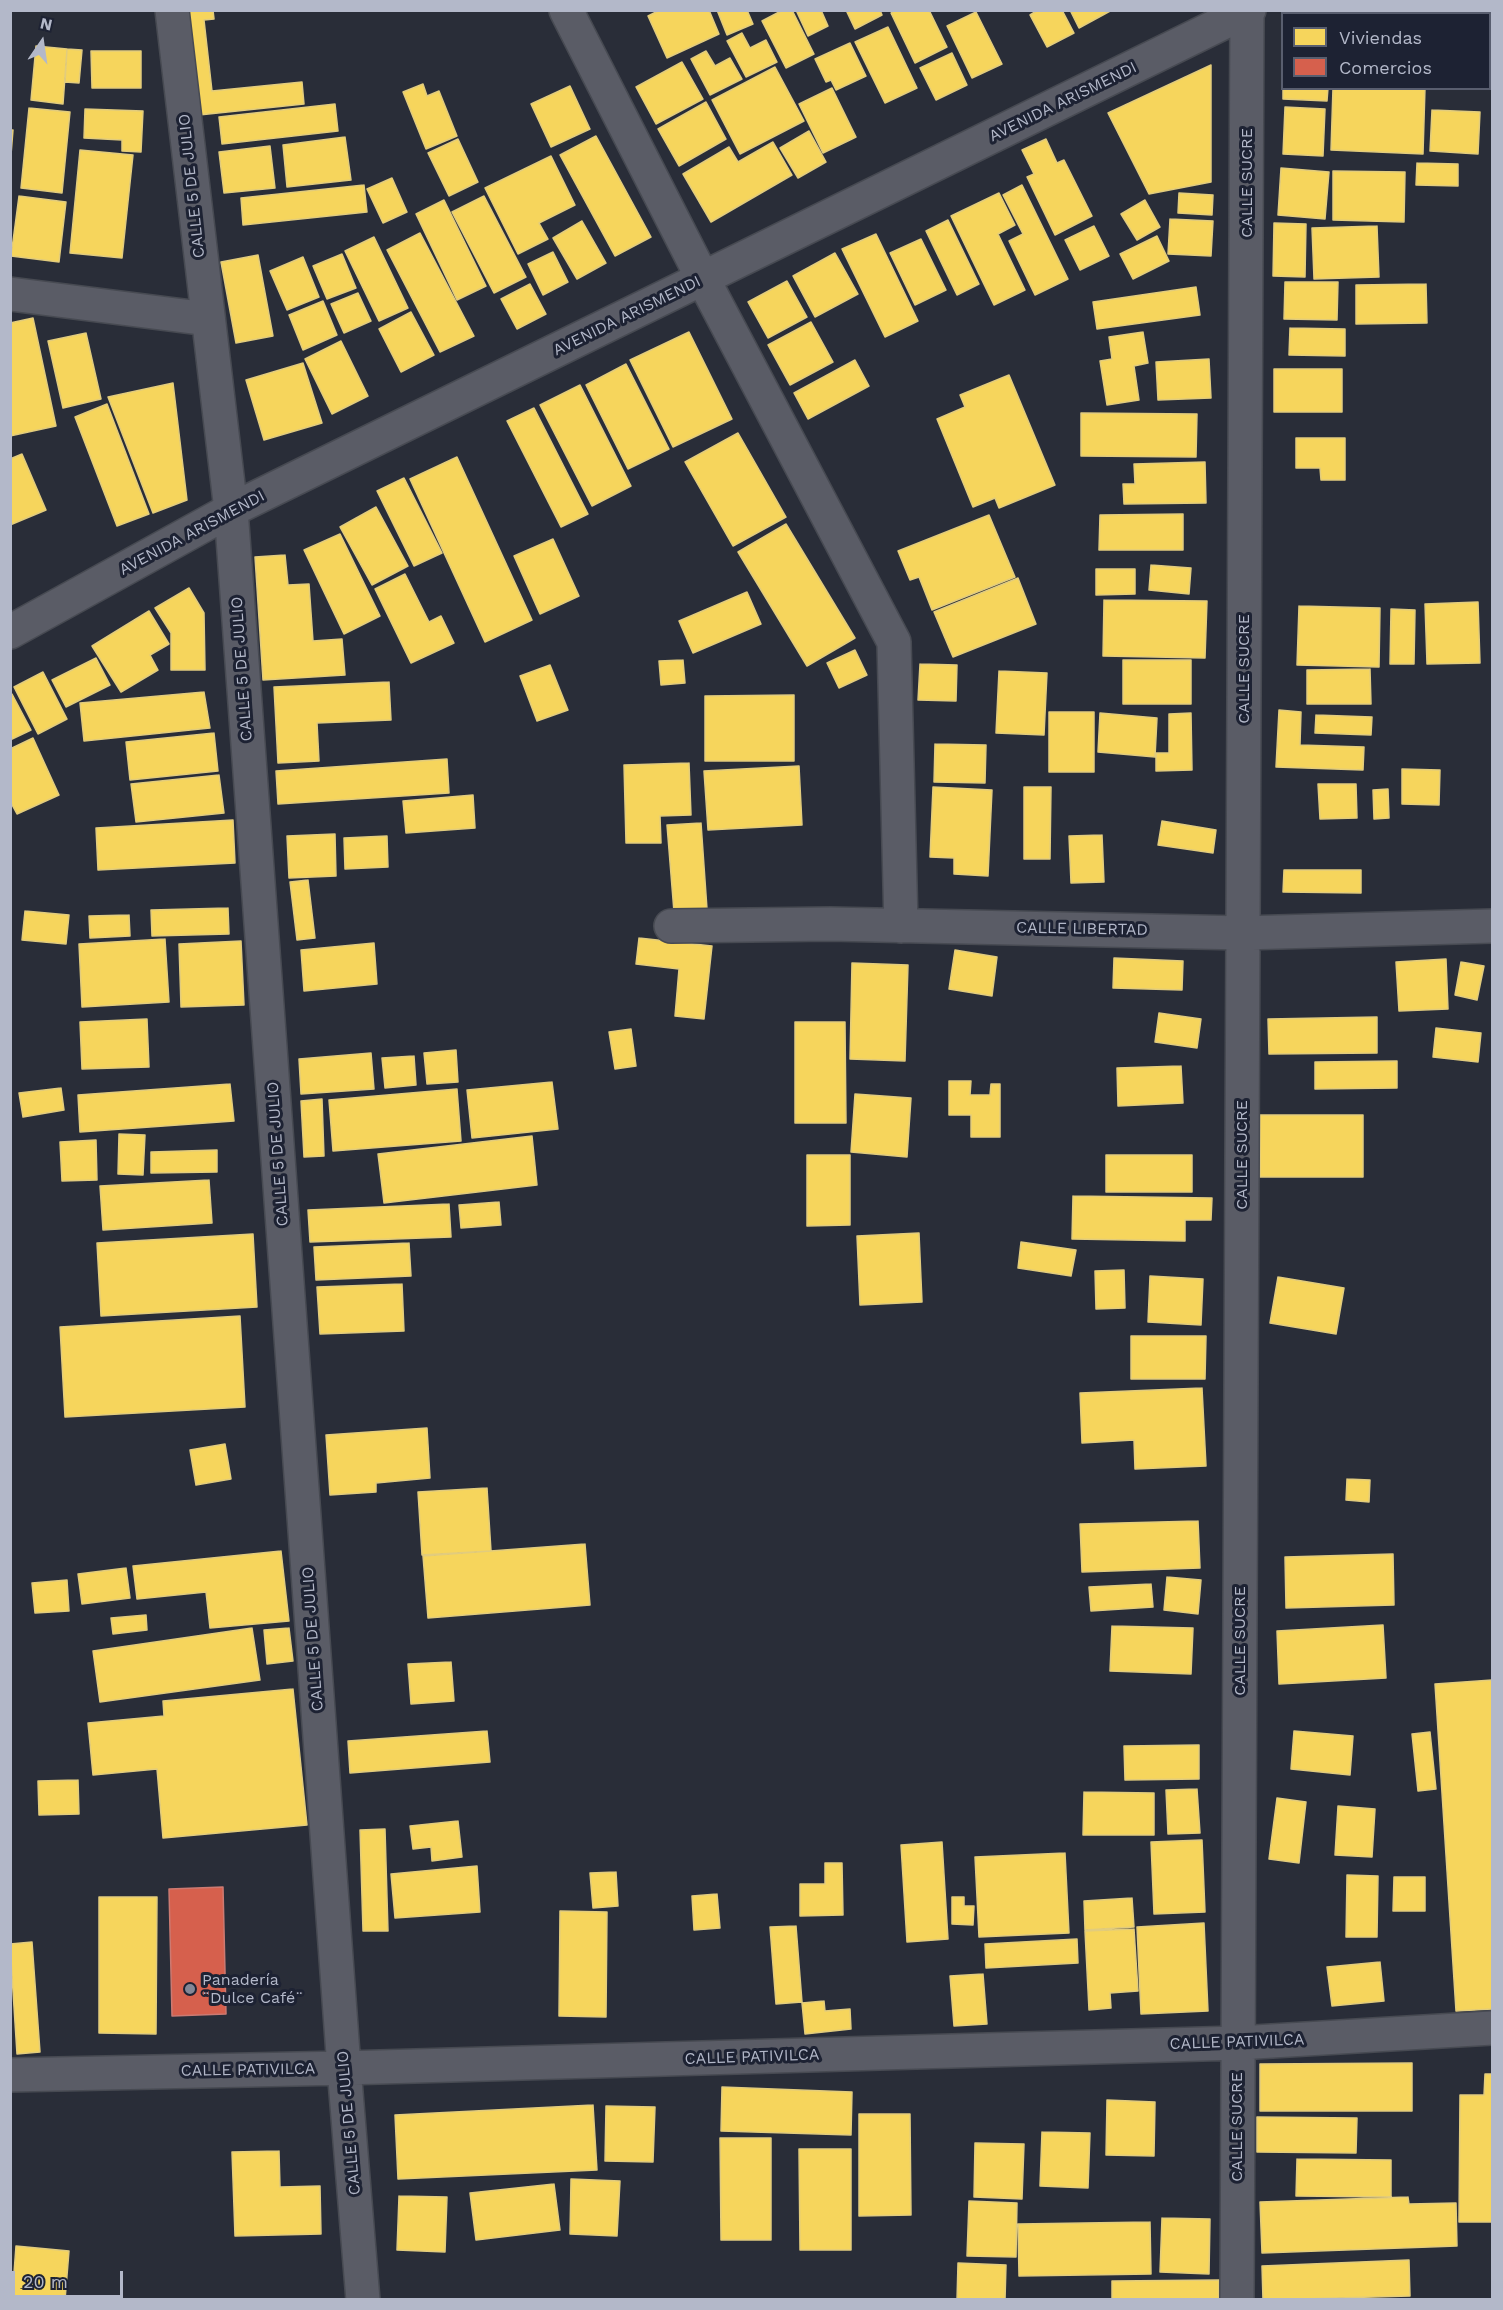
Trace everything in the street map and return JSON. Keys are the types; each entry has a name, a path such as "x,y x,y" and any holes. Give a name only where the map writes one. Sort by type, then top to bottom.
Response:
{"street":[{"name":"CALLE 5 DE JULIO","path":"172,10 231,510 344,2068 363,2300"},
{"path":"566,10 703,279 894,642 901,926"},
{"name":"AVENIDA ARISMENDI","path":"10,633 231,510 1248,11"},
{"name":"CALLE SUCRE","path":"1237,2300 1248,11"},
{"path":"10,294 207,319"},
{"name":"CALLE LIBERTAD","path":"671,926 901,926 1243,933 1492,926"},
{"name":"CALLE PATIVILCA","path":"10,2075 1238,2043 1492,2028"}],"building: Viviendas":[{"path":"213,10 214,19 204,20 212,91 302,82 304,104 199,115 188,11"},
{"path":"660,10 709,10 719,34 667,58 648,16"},
{"path":"717,10 747,10 753,24 727,35"},
{"path":"783,10 792,10 814,54 786,68 762,21"},
{"path":"796,10 821,10 828,26 808,36"},
{"path":"846,10 880,10 882,15 855,29"},
{"path":"895,10 929,10 947,47 915,63 891,13"},
{"path":"1038,10 1062,10 1074,33 1047,47 1030,15"},
{"path":"1070,10 1112,10 1079,28"},
{"path":"1377,10 1415,10 1416,12 1378,12"},
{"path":"1424,10 1474,10 1474,12 1425,12"},
{"path":"1483,10 1492,10 1492,32 1491,12"},
{"path":"976,12 1002,64 972,78 947,26"},
{"path":"888,27 917,88 885,103 855,42"},
{"path":"742,33 750,48 766,40 777,62 746,77 727,41"},
{"path":"850,43 866,76 836,90 831,80 826,82 815,59"},
{"path":"36,46 67,49 63,104 31,100"},
{"path":"67,49 82,50 79,83 65,82"},
{"path":"91,51 141,51 141,88 92,88"},
{"path":"706,51 715,66 730,58 742,79 710,95 691,59"},
{"path":"952,53 967,85 936,100 920,68"},
{"path":"682,62 703,99 656,124 636,87"},
{"path":"1211,65 1211,182 1149,194 1108,113"},
{"path":"775,67 804,121 740,154 712,100"},
{"path":"423,84 427,96 439,91 457,136 426,149 403,92"},
{"path":"570,86 590,129 551,147 531,104"},
{"path":"832,88 856,137 823,153 799,104"},
{"path":"1283,90 1328,90 1327,101 1283,99"},
{"path":"1333,90 1425,90 1423,154 1331,150"},
{"path":"706,102 726,139 679,166 658,129"},
{"path":"335,104 338,131 222,144 219,117"},
{"path":"1285,107 1325,109 1323,156 1283,154"},
{"path":"29,108 70,112 62,193 21,188"},
{"path":"85,109 143,111 141,152 122,151 122,140 84,138"},
{"path":"1432,110 1480,112 1478,154 1430,151"},
{"path":"10,130 13,130 11,155 10,155"},
{"path":"809,131 826,162 798,178 780,148"},
{"path":"596,136 651,237 615,256 560,155"},
{"path":"345,137 351,180 287,187 283,145"},
{"path":"458,139 478,182 449,196 428,153"},
{"path":"1046,139 1057,163 1064,160 1092,216 1055,235 1027,177 1034,174 1022,150"},
{"path":"773,142 792,175 711,222 683,174 729,147 738,162"},
{"path":"270,146 275,188 224,193 219,152"},
{"path":"80,150 133,155 122,258 70,253"},
{"path":"551,156 575,205 539,223 548,239 518,254 485,188"},
{"path":"1417,163 1458,164 1458,186 1416,185"},
{"path":"1281,168 1329,172 1325,219 1278,215"},
{"path":"1333,171 1405,172 1404,222 1333,220"},
{"path":"392,178 407,212 383,223 367,189"},
{"path":"364,185 367,212 243,225 241,198"},
{"path":"1022,185 1068,279 1035,295 1009,241 1023,234 1003,195"},
{"path":"999,193 1015,225 998,234 1025,290 994,305 951,216"},
{"path":"1179,193 1213,195 1212,215 1178,213"},
{"path":"19,196 66,202 59,262 11,256"},
{"path":"484,196 526,277 494,293 452,212"},
{"path":"444,200 486,286 457,300 416,214"},
{"path":"1145,200 1160,227 1137,240 1121,214"},
{"path":"1170,219 1213,221 1211,256 1168,254"},
{"path":"948,220 979,284 957,295 926,231"},
{"path":"582,221 606,263 577,279 553,238"},
{"path":"1274,223 1306,224 1305,277 1273,276"},
{"path":"1094,226 1109,256 1080,270 1065,240"},
{"path":"1377,226 1379,277 1314,279 1312,228"},
{"path":"420,233 474,336 440,352 387,250"},
{"path":"876,234 918,321 885,337 842,249"},
{"path":"1157,236 1169,261 1133,279 1120,254"},
{"path":"374,237 408,308 379,321 345,251"},
{"path":"921,239 946,290 915,305 890,253"},
{"path":"553,252 568,282 543,295 528,264"},
{"path":"835,253 858,294 815,317 793,276"},
{"path":"342,254 356,288 327,299 313,266"},
{"path":"258,255 273,336 236,343 221,262"},
{"path":"303,257 319,297 287,310 270,271"},
{"path":"787,281 807,317 768,338 748,302"},
{"path":"1285,282 1338,282 1337,320 1284,319"},
{"path":"530,284 546,314 517,329 501,299"},
{"path":"1426,284 1427,323 1356,324 1356,285"},
{"path":"1196,287 1200,315 1097,329 1093,302"},
{"path":"358,293 371,321 344,333 331,304"},
{"path":"323,301 337,335 303,350 289,315"},
{"path":"411,312 434,355 401,372 379,329"},
{"path":"33,318 56,426 10,436 10,323"},
{"path":"811,322 833,362 790,385 768,345"},
{"path":"1290,328 1345,329 1345,356 1289,355"},
{"path":"689,332 732,419 673,447 630,360"},
{"path":"1143,332 1148,363 1134,366 1139,400 1107,405 1100,361 1112,359 1109,337"},
{"path":"86,333 101,399 63,408 48,341"},
{"path":"341,341 368,396 332,414 305,359"},
{"path":"1209,359 1211,398 1158,400 1156,362"},
{"path":"855,360 869,386 808,419 794,393"},
{"path":"303,363 322,423 264,440 246,380"},
{"path":"626,364 669,449 628,469 586,385"},
{"path":"1274,369 1342,369 1342,412 1274,412"},
{"path":"1009,375 1055,485 999,508 995,498 973,507 937,419 965,407 960,395"},
{"path":"173,383 187,500 153,513 108,397"},
{"path":"580,385 631,486 592,506 540,405"},
{"path":"107,404 149,514 117,526 75,417"},
{"path":"534,408 588,514 561,527 507,421"},
{"path":"1081,413 1197,414 1196,457 1081,456"},
{"path":"738,433 786,517 733,546 685,462"},
{"path":"1296,438 1345,438 1345,480 1321,480 1320,468 1296,468"},
{"path":"22,454 46,510 10,525 10,459"},
{"path":"457,457 532,620 485,642 410,479"},
{"path":"1205,462 1206,503 1124,504 1123,484 1135,484 1134,464"},
{"path":"404,478 442,553 414,566 377,491"},
{"path":"376,507 408,566 372,585 340,527"},
{"path":"1183,514 1183,550 1099,550 1100,515"},
{"path":"989,515 1015,577 932,610 919,577 910,580 898,551"},
{"path":"786,524 855,638 807,666 738,552"},
{"path":"340,534 380,616 344,634 304,550"},
{"path":"553,539 579,596 540,614 514,556"},
{"path":"285,555 288,585 309,584 313,641 342,639 345,675 263,680 255,557"},
{"path":"1151,565 1191,568 1189,594 1149,590"},
{"path":"1096,569 1135,569 1135,594 1096,595"},
{"path":"405,574 429,622 441,616 454,643 411,663 375,589"},
{"path":"1018,578 1036,624 953,657 934,612"},
{"path":"189,588 204,613 205,670 171,670 171,633 155,608"},
{"path":"747,592 761,624 693,653 679,621"},
{"path":"1104,600 1207,601 1205,658 1103,656"},
{"path":"1478,602 1480,663 1427,664 1425,604"},
{"path":"1299,606 1380,608 1379,667 1297,665"},
{"path":"1391,609 1415,610 1414,664 1390,664"},
{"path":"149,611 169,644 150,655 158,670 121,692 92,646"},
{"path":"855,650 867,675 839,688 827,663"},
{"path":"96,658 110,685 66,707 52,680"},
{"path":"683,660 685,683 661,685 659,661"},
{"path":"1123,660 1191,660 1191,704 1123,704"},
{"path":"920,664 957,665 956,701 918,700"},
{"path":"550,665 568,710 537,721 520,676"},
{"path":"1370,669 1371,704 1307,704 1307,670"},
{"path":"999,671 1047,673 1044,735 996,733"},
{"path":"43,672 67,719 38,734 14,687"},
{"path":"389,682 391,720 317,723 319,761 278,763 274,687"},
{"path":"204,692 210,728 84,741 80,703"},
{"path":"12,694 31,730 10,740 10,695"},
{"path":"794,695 794,761 705,761 705,696"},
{"path":"1279,710 1301,712 1300,745 1364,747 1363,770 1276,767"},
{"path":"1049,712 1094,712 1094,772 1049,772"},
{"path":"1100,713 1157,718 1155,757 1098,752"},
{"path":"1191,713 1192,770 1156,771 1156,753 1169,753 1169,714"},
{"path":"1316,715 1372,717 1371,735 1315,733"},
{"path":"214,733 218,771 130,780 126,742"},
{"path":"33,738 59,795 17,814 10,801 10,749"},
{"path":"935,744 986,745 985,783 934,782"},
{"path":"447,759 449,793 278,804 276,771"},
{"path":"689,763 691,815 660,816 661,843 626,843 624,765"},
{"path":"799,766 802,825 708,830 704,771"},
{"path":"1402,769 1440,770 1439,805 1402,804"},
{"path":"219,775 224,813 136,822 131,784"},
{"path":"1318,784 1356,784 1357,818 1320,819"},
{"path":"933,787 992,790 988,876 954,874 954,858 930,857"},
{"path":"1024,787 1051,787 1050,859 1024,859"},
{"path":"1388,789 1389,818 1374,819 1373,790"},
{"path":"473,795 475,828 406,833 403,801"},
{"path":"233,820 235,863 98,870 96,828"},
{"path":"1162,821 1216,830 1213,853 1158,845"},
{"path":"701,823 707,909 674,912 667,825"},
{"path":"335,834 336,876 289,878 287,836"},
{"path":"1102,835 1104,882 1071,883 1069,836"},
{"path":"387,836 388,867 345,869 344,838"},
{"path":"1284,870 1361,870 1361,893 1283,892"},
{"path":"308,880 315,938 297,940 290,882"},
{"path":"228,908 229,934 152,936 151,910"},
{"path":"25,911 69,915 66,944 22,940"},
{"path":"129,915 130,936 90,938 89,916"},
{"path":"639,938 712,946 704,1019 675,1016 679,969 636,964"},
{"path":"165,939 169,1002 82,1007 79,944"},
{"path":"241,941 244,1005 181,1007 179,944"},
{"path":"374,943 377,984 304,991 301,950"},
{"path":"955,950 997,957 992,996 949,989"},
{"path":"1114,958 1183,961 1182,990 1113,988"},
{"path":"1446,959 1448,1009 1399,1011 1396,962"},
{"path":"1461,962 1484,966 1477,1000 1455,995"},
{"path":"852,963 908,965 905,1061 850,1059"},
{"path":"1159,1013 1201,1019 1197,1048 1155,1042"},
{"path":"1377,1017 1377,1053 1269,1054 1268,1019"},
{"path":"147,1019 149,1067 82,1069 80,1022"},
{"path":"795,1022 845,1022 846,1123 795,1123"},
{"path":"1436,1028 1481,1033 1478,1062 1433,1057"},
{"path":"631,1029 636,1066 615,1069 609,1032"},
{"path":"456,1050 458,1082 427,1084 424,1053"},
{"path":"371,1053 374,1089 301,1094 299,1059"},
{"path":"414,1056 416,1085 385,1088 382,1058"},
{"path":"1397,1061 1397,1088 1315,1089 1315,1062"},
{"path":"1181,1066 1183,1103 1118,1106 1117,1068"},
{"path":"949,1081 971,1081 970,1095 990,1095 991,1084 1000,1084 1000,1137 971,1137 971,1115 949,1115"},
{"path":"552,1082 558,1129 472,1138 467,1090"},
{"path":"230,1084 234,1121 80,1132 78,1095"},
{"path":"61,1088 64,1110 23,1117 19,1093"},
{"path":"457,1089 461,1141 333,1151 329,1100"},
{"path":"855,1094 911,1098 907,1157 851,1152"},
{"path":"322,1099 324,1156 304,1157 301,1101"},
{"path":"1260,1115 1363,1115 1363,1177 1260,1177"},
{"path":"119,1134 145,1135 143,1175 118,1174"},
{"path":"532,1136 537,1185 384,1203 378,1154"},
{"path":"96,1140 97,1180 62,1181 60,1142"},
{"path":"217,1150 217,1172 151,1173 151,1152"},
{"path":"807,1155 850,1155 850,1225 807,1226"},
{"path":"1106,1155 1192,1155 1192,1192 1106,1192"},
{"path":"209,1180 212,1223 103,1230 100,1186"},
{"path":"1073,1196 1212,1198 1211,1220 1185,1220 1185,1241 1072,1239"},
{"path":"499,1202 501,1225 461,1228 459,1205"},
{"path":"449,1204 451,1237 310,1242 308,1210"},
{"path":"919,1233 922,1302 860,1305 857,1236"},
{"path":"253,1234 257,1307 101,1316 97,1243"},
{"path":"1021,1242 1076,1250 1071,1276 1018,1268"},
{"path":"409,1243 411,1276 316,1280 314,1247"},
{"path":"1124,1270 1125,1308 1096,1309 1095,1271"},
{"path":"1150,1276 1203,1279 1201,1325 1148,1322"},
{"path":"1278,1277 1344,1288 1336,1334 1270,1323"},
{"path":"402,1284 404,1331 320,1334 317,1287"},
{"path":"240,1316 245,1407 65,1417 60,1327"},
{"path":"1131,1336 1206,1336 1205,1379 1131,1379"},
{"path":"1202,1388 1206,1466 1135,1469 1134,1440 1082,1443 1080,1393"},
{"path":"427,1428 430,1478 376,1483 376,1492 330,1495 326,1435"},
{"path":"225,1444 231,1479 196,1485 190,1450"},
{"path":"1347,1479 1370,1480 1369,1502 1346,1500"},
{"path":"487,1488 491,1551 422,1555 418,1492"},
{"path":"1198,1521 1200,1568 1082,1572 1080,1524"},
{"path":"585,1544 590,1605 428,1618 423,1556"},
{"path":"281,1551 289,1621 210,1628 206,1592 137,1599 133,1566"},
{"path":"1393,1554 1394,1605 1286,1608 1285,1557"},
{"path":"126,1568 130,1598 82,1604 78,1574"},
{"path":"1167,1577 1201,1580 1198,1614 1164,1610"},
{"path":"67,1580 69,1611 35,1613 32,1583"},
{"path":"1151,1584 1153,1607 1091,1611 1089,1587"},
{"path":"146,1615 147,1630 113,1634 111,1618"},
{"path":"1383,1625 1386,1678 1279,1684 1277,1631"},
{"path":"1112,1626 1193,1628 1191,1674 1110,1671"},
{"path":"252,1628 260,1680 100,1702 93,1651"},
{"path":"289,1628 293,1661 267,1664 264,1630"},
{"path":"451,1662 454,1701 411,1704 408,1664"},
{"path":"1492,1680 1492,2009 1456,2011 1435,1684"},
{"path":"293,1689 307,1825 163,1838 157,1769 93,1775 88,1723 164,1716 163,1701"},
{"path":"487,1731 490,1762 350,1773 348,1741"},
{"path":"1294,1731 1353,1736 1350,1775 1291,1769"},
{"path":"1430,1732 1436,1789 1418,1791 1412,1734"},
{"path":"1199,1745 1199,1779 1125,1780 1124,1746"},
{"path":"78,1780 79,1814 39,1815 38,1781"},
{"path":"1197,1789 1200,1833 1168,1834 1166,1790"},
{"path":"1084,1792 1154,1793 1154,1835 1083,1835"},
{"path":"1277,1798 1306,1802 1299,1863 1269,1859"},
{"path":"1338,1806 1375,1809 1372,1857 1335,1855"},
{"path":"458,1821 462,1857 432,1861 431,1847 413,1849 410,1826"},
{"path":"385,1829 388,1931 363,1931 360,1830"},
{"path":"1202,1840 1205,1912 1154,1914 1151,1842"},
{"path":"942,1842 948,1939 907,1942 901,1845"},
{"path":"1065,1853 1069,1933 979,1937 975,1857"},
{"path":"825,1863 842,1863 843,1915 800,1916 800,1884 825,1884"},
{"path":"477,1866 480,1912 395,1918 391,1874"},
{"path":"616,1872 618,1906 593,1908 590,1873"},
{"path":"1347,1875 1378,1876 1377,1937 1346,1937"},
{"path":"1394,1877 1425,1877 1425,1911 1393,1911"},
{"path":"717,1894 720,1928 694,1930 692,1896"},
{"path":"99,1897 157,1897 156,2034 99,2033"},
{"path":"952,1897 964,1897 964,1906 974,1906 973,1925 952,1924"},
{"path":"1132,1898 1134,1927 1085,1930 1084,1901"},
{"path":"560,1911 607,1912 606,2017 559,2016"},
{"path":"1204,1923 1208,2011 1141,2014 1137,1927"},
{"path":"796,1926 802,2002 776,2004 770,1927"},
{"path":"1134,1929 1138,1991 1110,1993 1111,2008 1089,2010 1085,1931"},
{"path":"1077,1939 1078,1963 986,1968 985,1944"},
{"path":"32,1942 40,2052 17,2054 10,1944"},
{"path":"1380,1962 1384,2001 1332,2006 1327,1967"},
{"path":"983,1974 987,2024 954,2026 950,1976"},
{"path":"824,2001 825,2011 850,2009 851,2029 805,2034 802,2003"},
{"path":"1412,2063 1412,2111 1260,2111 1260,2064"},
{"path":"1485,2074 1492,2074 1492,2222 1459,2222 1460,2095 1484,2095"},
{"path":"722,2087 852,2092 851,2135 721,2131"},
{"path":"1107,2100 1155,2102 1154,2156 1106,2155"},
{"path":"593,2105 597,2170 398,2179 395,2115"},
{"path":"606,2106 655,2107 653,2162 605,2161"},
{"path":"859,2114 910,2114 911,2215 859,2216"},
{"path":"1257,2117 1357,2118 1356,2153 1257,2152"},
{"path":"1042,2132 1090,2133 1088,2188 1040,2186"},
{"path":"720,2138 771,2138 771,2240 721,2240"},
{"path":"975,2143 1024,2144 1022,2199 974,2197"},
{"path":"799,2149 851,2149 851,2250 800,2250"},
{"path":"279,2151 280,2187 320,2186 321,2234 235,2236 232,2152"},
{"path":"1297,2159 1391,2160 1391,2197 1296,2196"},
{"path":"571,2179 620,2181 617,2236 570,2234"},
{"path":"554,2184 560,2230 476,2240 470,2193"},
{"path":"399,2196 447,2197 445,2252 397,2250"},
{"path":"1408,2197 1409,2204 1456,2203 1457,2246 1262,2253 1260,2202"},
{"path":"969,2201 1017,2203 1016,2257 967,2256"},
{"path":"1162,2218 1210,2219 1209,2274 1160,2272"},
{"path":"1150,2222 1151,2274 1019,2276 1018,2224"},
{"path":"16,2246 69,2251 65,2300 12,2300"},
{"path":"1409,2260 1410,2296 1263,2300 1262,2266"},
{"path":"958,2263 1006,2265 1005,2300 957,2300"},
{"path":"1219,2280 1219,2300 1112,2300 1112,2281"}],"building: Comercios":[{"path":"223,1887 226,2014 172,2016 169,1889"}],"place":[{"name":"Panadería ¨Dulce Café¨","path":"190,1989"}]}
